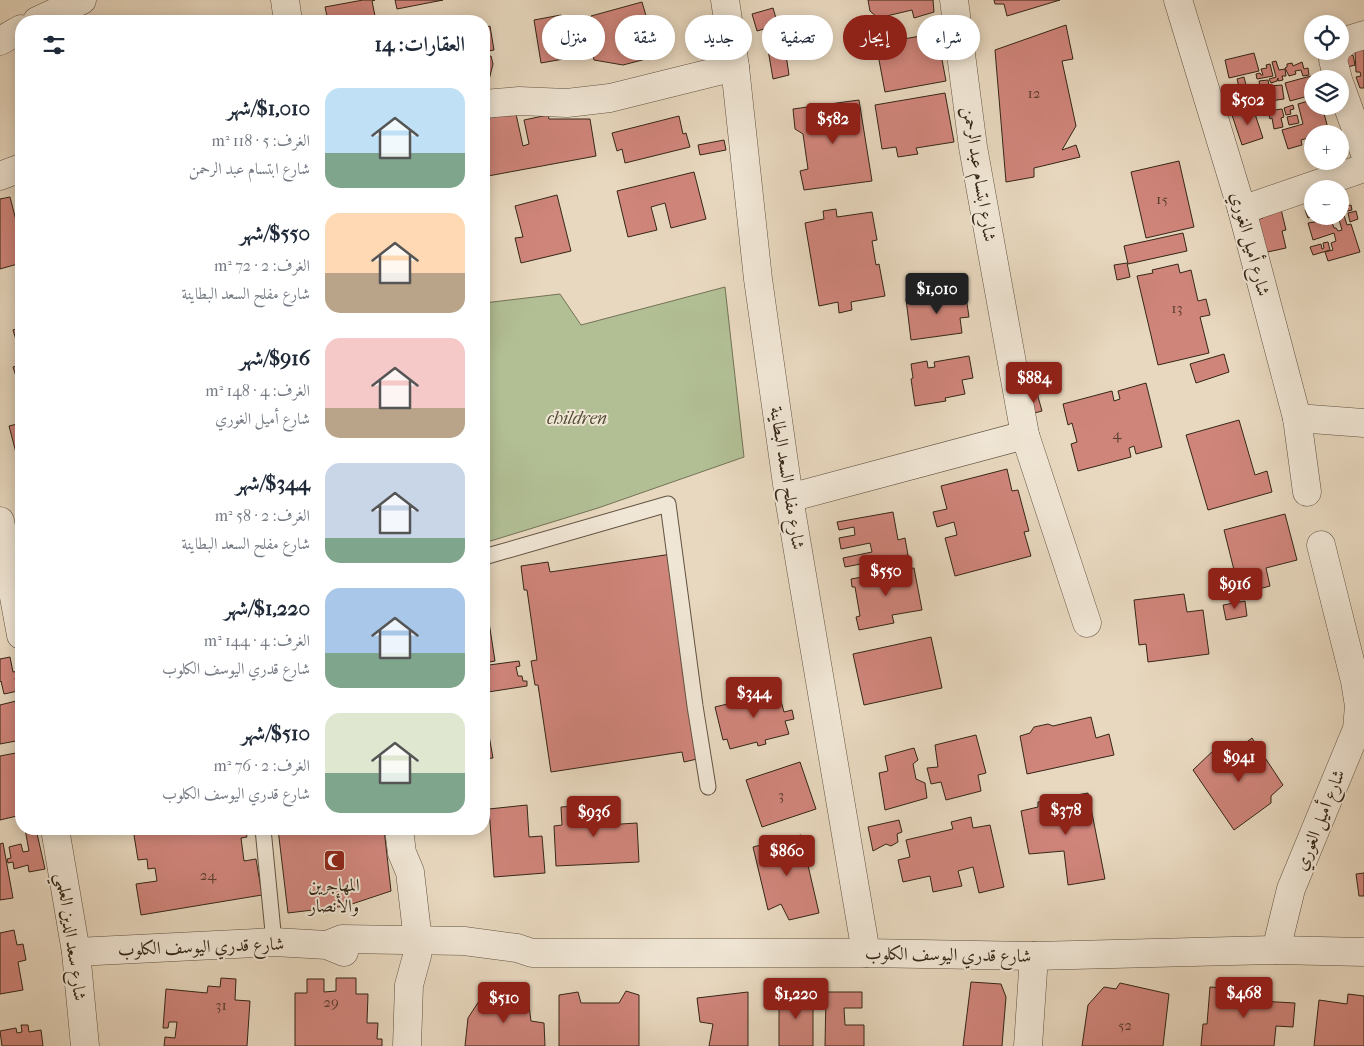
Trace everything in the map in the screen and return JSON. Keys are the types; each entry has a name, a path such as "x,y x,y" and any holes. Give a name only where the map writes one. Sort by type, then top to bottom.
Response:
{"street":[{"path":"49,15 82,0"},
{"path":"285,0 287,15"},
{"name":"شارع مفلح السعد البطاينة","path":"725,0 735,67 758,279 789,498 866,953"},
{"name":"شارع ابتسام عبد الرحمن","path":"954,0 972,147 1025,435 1088,623"},
{"name":"شارع أميل الغوري","path":"1178,0 1242,210 1297,418 1307,492"},
{"path":"0,41 15,32"},
{"path":"1349,40 1364,35"},
{"path":"490,103 519,101 567,103 610,98 735,67"},
{"path":"1349,110 1364,151"},
{"path":"1242,210 1364,168"},
{"path":"0,176 15,170"},
{"path":"1297,418 1364,423"},
{"path":"789,498 1025,435"},
{"path":"0,521 15,602"},
{"name":"شارع أميل الغوري","path":"1276,950 1291,889 1357,729 1359,706 1355,681 1321,545"},
{"name":"شارع سعد الدين العلمي","path":"56,835 76,952 85,1046"},
{"path":"401,841 398,873 410,948 407,1046"},
{"name":"شارع قدري اليوسف الكلوب","path":"76,952 274,942 326,945 344,952 410,948 464,960 517,958 532,953 866,953 1034,956 1276,950 1364,952"},
{"path":"1028,1046 1034,956"}],"lane":[{"path":"490,555 668,504 695,706 708,787"},
{"path":"264,835 274,942"}],"green space":[{"name":"children","path":"725,287 744,457 598,508 490,541 490,302 560,294 581,325"}],"building":[{"path":"363,0 375,0 372,1 375,15 327,15 325,7"},
{"path":"395,0 443,0 397,9"},
{"path":"868,0 933,0 934,12 917,15 914,18 912,10 891,15 875,15 870,11"},
{"path":"994,0 1060,0 1007,16 1004,4 995,4"},
{"path":"642,2 646,15 615,15 615,60 642,60 623,65 594,60 605,60 605,15 595,15"},
{"path":"773,8 775,15 762,15 762,30 757,31 752,14"},
{"path":"542,19 542,60 558,60 541,63 534,20"},
{"path":"1066,25 1073,59 1062,61 1076,126 1062,150 1076,145 1080,157 1034,168 1034,177 1006,182 995,50"},
{"path":"490,26 494,50 490,51"},
{"path":"917,37 917,60 942,60 946,81 885,92 879,60 907,60 907,38"},
{"path":"1364,49 1364,88 1360,88 1356,77 1361,76 1360,72 1356,72 1355,51"},
{"path":"1254,53 1259,71 1229,78 1225,60"},
{"path":"1353,55 1355,65 1348,67 1346,60 1349,60 1349,56"},
{"path":"490,56 493,64 490,76"},
{"path":"770,60 787,60 789,75 773,79"},
{"path":"1276,61 1279,70 1285,69 1286,76 1282,76 1283,80 1278,81 1278,78 1277,81 1271,83 1269,79 1276,77 1272,62"},
{"path":"1302,62 1304,69 1308,68 1308,70 1304,70 1304,76 1301,70 1295,71 1296,74 1289,76 1285,68 1287,64 1292,63 1293,66"},
{"path":"1270,64 1273,76 1257,79 1256,74 1260,73 1263,75 1261,69 1267,68 1266,65"},
{"path":"1244,77 1249,97 1242,99 1237,79"},
{"path":"1304,78 1304,97 1290,101 1285,83"},
{"path":"1268,80 1269,86 1282,85 1284,99 1270,101 1270,104 1263,105 1259,81"},
{"path":"945,93 954,142 916,148 918,154 898,157 896,147 882,149 875,105"},
{"path":"859,100 872,181 804,190 800,171 808,169 803,134 795,129 793,109"},
{"path":"1304,102 1304,115 1324,115 1327,125 1304,125 1302,145 1288,149 1282,130 1303,124 1298,104"},
{"path":"1293,105 1294,109 1290,110 1291,114 1286,115 1284,108"},
{"path":"1253,108 1263,138 1242,145 1232,115"},
{"path":"1282,109 1284,117 1281,118 1283,127 1274,129 1272,118 1270,119 1268,111"},
{"path":"516,114 523,146 529,144 524,120 548,115 549,119 590,119 596,156 490,176 490,118"},
{"path":"1297,115 1299,123 1289,125 1287,117"},
{"path":"679,116 683,134 686,133 690,147 625,163 622,149 617,151 612,133"},
{"path":"724,140 726,150 700,155 698,145"},
{"path":"1179,161 1194,227 1146,238 1131,172"},
{"path":"694,172 706,219 671,228 665,203 651,207 657,230 628,237 617,191"},
{"path":"557,195 571,251 521,263 515,238 523,237 515,206"},
{"path":"10,197 15,217 15,265 0,269 0,199"},
{"path":"1279,201 1286,230 1282,231 1286,248 1263,253 1255,220 1263,218 1260,205"},
{"path":"836,209 837,217 872,212 877,240 872,241 876,265 879,264 885,296 851,302 852,310 839,313 838,302 819,306 805,223 824,219 823,211"},
{"path":"1356,211 1358,219 1350,222 1349,213"},
{"path":"1351,224 1360,252 1328,261 1325,252 1333,250 1331,243 1336,241 1334,233 1313,240 1309,225 1333,225 1338,231 1342,230 1341,225"},
{"path":"1183,233 1187,251 1128,264 1124,246"},
{"path":"1328,242 1330,250 1313,255 1310,247 1321,244 1322,249 1324,248 1323,243"},
{"path":"1127,263 1130,277 1117,280 1114,265"},
{"path":"1178,264 1180,273 1191,270 1198,301 1206,299 1210,315 1200,317 1209,353 1158,365 1137,276 1153,273 1152,270"},
{"path":"965,290 969,317 960,318 962,333 911,340 906,299"},
{"path":"1224,354 1229,372 1196,383 1190,364"},
{"path":"969,356 973,378 962,380 965,394 945,398 946,401 915,406 911,364 927,361 928,368 935,367 934,362"},
{"path":"1146,383 1162,447 1136,454 1134,446 1129,448 1131,457 1078,471 1071,444 1077,442 1072,423 1068,425 1063,404 1112,391 1114,401 1120,399 1118,391"},
{"path":"1037,393 1042,411 1031,414 1026,396"},
{"path":"1239,420 1255,475 1267,471 1272,492 1208,510 1186,435"},
{"path":"15,424 15,449 9,426"},
{"path":"1007,469 1012,491 1018,490 1029,531 1024,532 1031,556 955,576 945,538 957,535 954,522 937,527 933,512 947,509 941,486"},
{"path":"893,512 898,540 905,538 908,555 845,567 843,558 872,552 870,543 841,549 839,538 855,535 854,527 839,530 837,522"},
{"path":"1285,514 1297,560 1266,568 1270,586 1240,594 1224,530"},
{"path":"672,554 697,759 684,762 682,752 551,772 538,685 535,685 531,661 537,660 527,590 524,590 521,566 548,562 550,572"},
{"path":"914,568 922,610 892,615 894,623 859,630 856,617 860,616 855,587 852,587 851,579"},
{"path":"1184,594 1187,612 1203,610 1209,654 1148,662 1146,644 1139,645 1134,600"},
{"path":"1245,601 1247,616 1226,620 1223,605"},
{"path":"490,629 495,661 490,662"},
{"path":"931,637 942,688 864,705 853,654"},
{"path":"10,657 13,672 15,672 15,692 4,694 0,682 0,659"},
{"path":"519,661 520,666 516,667 518,676 522,676 523,681 527,681 527,686 490,692 490,665"},
{"path":"777,686 784,712 792,710 794,719 785,721 789,734 765,740 766,744 758,746 757,742 730,749 727,739 723,740 715,707 756,697 755,692"},
{"path":"15,701 15,741 0,744 0,705"},
{"path":"1091,717 1096,738 1109,734 1114,755 1027,774 1020,736 1030,733 1034,727 1048,724 1053,726"},
{"path":"976,735 986,773 978,775 981,791 946,800 941,782 931,784 927,768 938,767 935,745"},
{"path":"1252,738 1283,785 1271,796 1271,803 1234,830 1193,770 1217,747 1238,773 1243,769 1232,753"},
{"path":"490,741 493,758 490,758"},
{"path":"914,748 918,760 913,764 916,779 925,783 927,798 885,810 879,773 888,771 885,756"},
{"path":"15,753 15,816 0,820 0,756"},
{"path":"800,762 816,809 762,827 746,780"},
{"path":"1088,793 1105,879 1068,885 1064,851 1029,854 1021,811 1038,807 1038,802"},
{"path":"604,804 605,825 637,823 639,862 556,866 554,826 562,825 561,807"},
{"path":"527,805 529,837 542,836 545,873 494,877 490,809"},
{"path":"971,817 973,828 990,825 1004,887 979,893 973,867 958,871 962,886 933,892 930,876 903,882 898,860 910,857 906,840 953,829 951,822"},
{"path":"899,820 902,832 897,834 898,842 891,846 886,844 873,851 868,827"},
{"path":"26,835 37,835 45,869 29,872 28,865 14,869 13,862 8,863 7,859 11,858 9,847 21,844 23,852 29,851"},
{"path":"134,835 246,835 247,837 241,838 244,861 256,859 262,895 141,915 136,884 157,881 155,868 148,869 147,859 138,860"},
{"name":"المهاجرين والأنصار","path":"279,835 385,835 391,891 346,906 288,913"},
{"path":"801,835 819,913 789,920 781,904 768,910 753,847"},
{"path":"3,843 13,898 0,900 0,844"},
{"path":"1364,873 1364,896 1359,896 1356,874"},
{"path":"14,930 17,945 23,944 26,960 18,962 23,990 0,994 0,933"},
{"path":"221,978 236,979 235,1000 250,1001 247,1046 164,1046 165,1037 175,1038 177,1022 169,1022 168,1028 163,1028 166,989 207,993 208,986 220,987"},
{"path":"336,978 356,978 356,994 368,994 367,1023 378,1023 377,1039 382,1039 382,1046 295,1046 295,993 307,993 307,979 324,979 324,992 336,991"},
{"path":"971,982 1001,984 1006,997 1002,1046 963,1046"},
{"path":"1120,983 1169,994 1163,1046 1082,1046 1088,1005 1104,987 1116,989"},
{"path":"1210,987 1260,991 1259,1001 1295,1003 1293,1027 1276,1026 1274,1046 1201,1046 1203,1024 1207,1024"},
{"path":"626,991 639,995 639,1046 559,1046 559,995 578,992 581,1003 619,1003"},
{"path":"748,992 748,1046 709,1046 713,1024 700,1022 697,998"},
{"path":"826,992 862,992 862,1008 844,1008 845,1025 864,1025 864,1046 825,1046"},
{"path":"779,994 813,994 813,1046 779,1046"},
{"path":"1348,994 1364,996 1364,1046 1314,1046 1319,1000 1347,1004"},
{"path":"481,998 528,998 531,1021 544,1023 545,1046 465,1046 468,1018"},
{"path":"21,1025 28,1025 29,1032 41,1030 43,1046 2,1046 0,1031 16,1028 17,1033 22,1032"}],"place":[{"name":"المهاجرين والأنصار","path":"334,860"}]}
